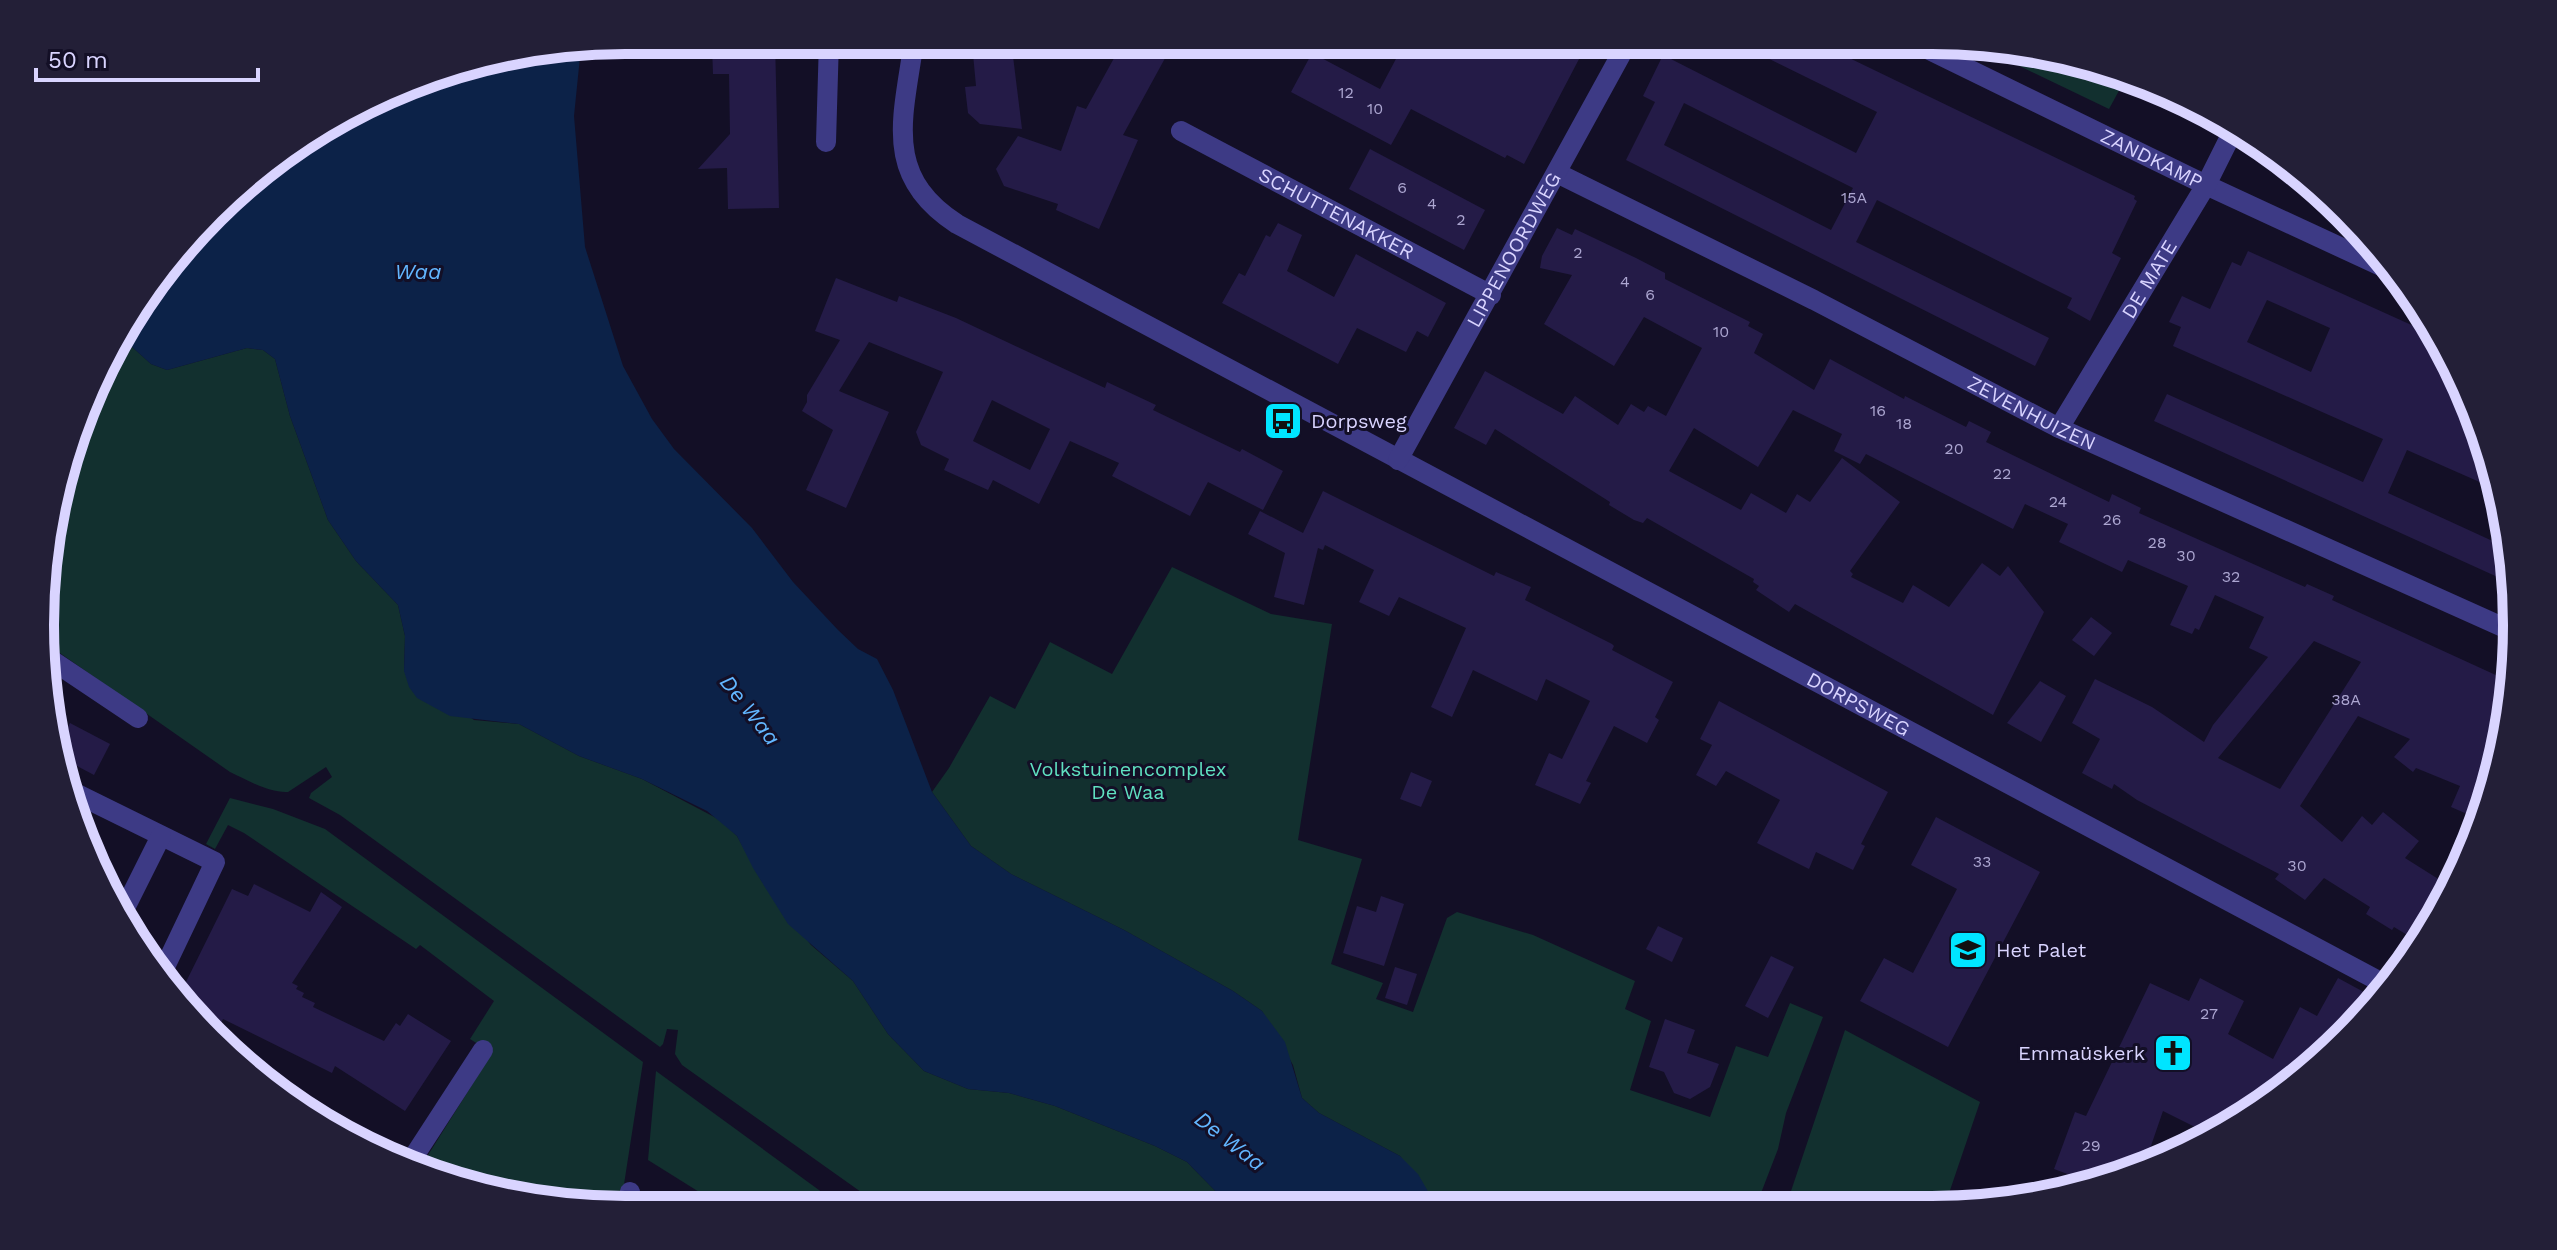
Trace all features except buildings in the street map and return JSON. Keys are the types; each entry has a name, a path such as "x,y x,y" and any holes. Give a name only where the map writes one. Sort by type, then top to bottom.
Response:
{"street":[{"path":"826,142 829,54"},
{"name":"DORPSWEG","path":"912,54 904,118 904,157 915,185 934,209 987,242 2378,981"},
{"name":"LIPPENOORDWEG","path":"1398,460 1621,54"},
{"name":"ZANDKAMP","path":"1938,54 2372,262"},
{"name":"SCHUTTENAKKER","path":"1181,131 1491,295"},
{"name":"DE MATE","path":"2059,428 2206,185 2230,138"},
{"name":"ZEVENHUIZEN","path":"1557,173 1814,300 2059,428 2503,627"},
{"path":"55,662 138,718"},
{"path":"80,795 215,862 166,965"},
{"path":"127,904 161,836"},
{"path":"414,1156 483,1050"}],"green space":[{"path":"2009,61 2080,73 2122,86 2109,109"},
{"path":"128,343 151,364 167,370 247,348 263,350 275,359 290,416 328,520 356,561 398,605 405,636 404,671 474,720 519,724 579,756 642,779 720,820 737,836 761,880 811,945 853,981 888,1034 924,1071 968,1089 1009,1093 1055,1106 1155,1146 1187,1162 1220,1196 867,1196 682,1065 675,1054 678,1030 667,1029 660,1047 340,815 309,798 332,777 326,767 288,792 273,790 230,772 55,649 59,550 73,477 97,406"},
{"name":"Volkstuinencomplex De Waa","path":"1172,567 1271,614 1332,624 1298,840 1362,859 1331,964 1383,983 1376,999 1413,1012 1447,918 1457,912 1533,935 1635,981 1625,1009 1651,1021 1630,1090 1710,1117 1736,1046 1768,1057 1790,1003 1823,1017 1786,1113 1778,1149 1760,1196 1429,1196 1400,1156 1319,1113 1302,1098 1293,1065 1262,1011 1233,991 1124,930 1011,874 971,846 932,792 990,696 1015,709 1050,642 1112,674"},
{"path":"230,798 273,809 325,829 643,1062 622,1196 588,1195 514,1185 425,1160 492,1053 470,1039 494,1001 420,945 416,949 244,833 228,825 215,849 206,844"},
{"path":"1845,1030 1980,1102 1948,1196 1789,1196"},
{"path":"656,1071 827,1196 706,1196 648,1160"}],"water":[{"name":"Waa","path":"580,56 574,116 585,247 623,366 652,419 674,449 752,528 793,582 838,630 858,649 877,659 893,690 932,792 971,846 1011,874 1124,930 1233,991 1262,1011 1285,1042 1302,1098 1319,1113 1400,1156 1418,1174 1431,1196 1220,1196 1187,1162 1155,1146 1055,1106 1009,1093 968,1089 924,1071 888,1034 853,981 788,924 737,836 707,811 642,779 579,756 519,724 450,716 417,698 409,687 404,671 405,636 398,605 356,561 328,520 290,416 275,359 263,350 247,348 167,370 151,364 128,343 130,339 172,277 221,221 277,172 308,150 372,113 441,84 514,65"}],"place":[{"name":"Dorpsweg","path":"1283,421"},
{"name":"Het Palet","path":"1968,950"},
{"name":"Emmaüskerk","path":"2173,1053"}],"water label":[{"name":"De Waa","path":"750,710"},
{"name":"De Waa","path":"1230,1141"}]}
